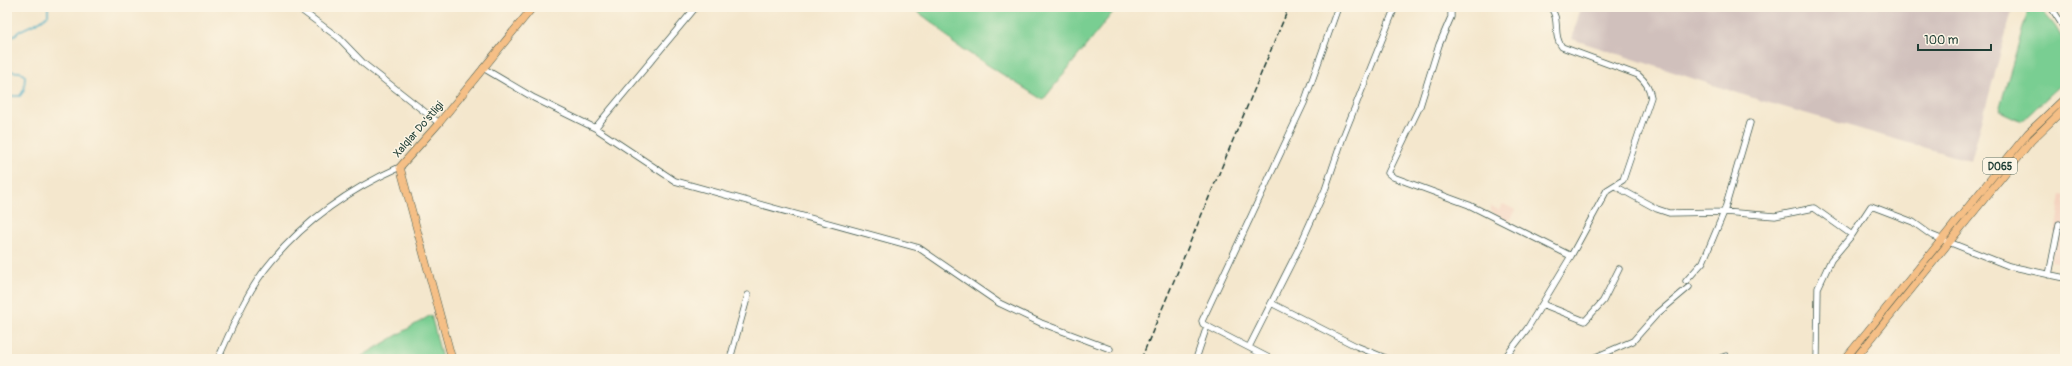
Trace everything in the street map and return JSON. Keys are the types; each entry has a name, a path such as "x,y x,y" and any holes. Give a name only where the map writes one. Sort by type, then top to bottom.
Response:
{"main road":[{"name":"Xalqlar Do’stligi","path":"452,359 400,167 439,123 533,7"},
{"name":"D065","path":"1845,359 2028,133 2065,98"},
{"name":"D065","path":"1855,359 2031,141 2065,108"}],"street":[{"path":"297,7 339,38 364,64 439,123"},
{"path":"595,128 696,7"},
{"path":"1271,359 1203,324 1202,321 1304,103 1338,7"},
{"path":"1249,347 1325,190 1343,137 1395,7"},
{"path":"1451,7 1452,17 1439,45 1420,106 1388,173 1393,177 1469,205 1571,256"},
{"path":"1504,359 1527,329 1571,256 1607,190 1622,180 1638,138 1651,97 1646,81 1638,75 1562,47 1557,40 1556,16 1550,7"},
{"path":"2051,7 2065,28"},
{"path":"483,68 534,98 595,128 675,181 919,248 999,303 1041,323 1110,349"},
{"path":"1591,359 1633,341 1657,314 1688,284 1703,262 1724,212 1750,123"},
{"path":"218,359 241,309 275,257 311,219 372,179 400,167"},
{"path":"1615,186 1657,210 1669,213 1724,212 1775,216 1814,208 1852,235"},
{"path":"1817,359 1818,288 1831,260 1852,235 1867,209 1874,206 1913,222 1931,235 2009,266 2065,278"},
{"path":"2049,275 2058,224"},
{"path":"1542,304 1584,321 1603,301 1619,269"},
{"path":"730,359 748,296"},
{"path":"1271,303 1356,346 1388,359"},
{"path":"1196,359 1207,326"},
{"path":"1718,359 1726,356"}],"shaded area":[{"path":"1581,7 2013,7 1971,161 1759,100 1572,39"},
{"path":"2061,194 2065,195 2065,263 2051,261"},
{"path":"1503,204 1516,210 1509,222 1489,210 1491,206 1499,210"}],"green space":[{"path":"911,7 1117,7 1043,100 953,43 937,26"},
{"path":"2029,7 2039,7 2055,26 2065,43 2065,81 2022,121 1999,110"},
{"path":"431,315 442,359 357,359"}],"waterway":[{"path":"7,43 16,33 48,15 48,7"},
{"path":"75,7 81,7"},
{"path":"7,71 20,72 25,76 24,90 20,96 7,96"}],"railway":[{"path":"1141,359 1289,7"}]}
